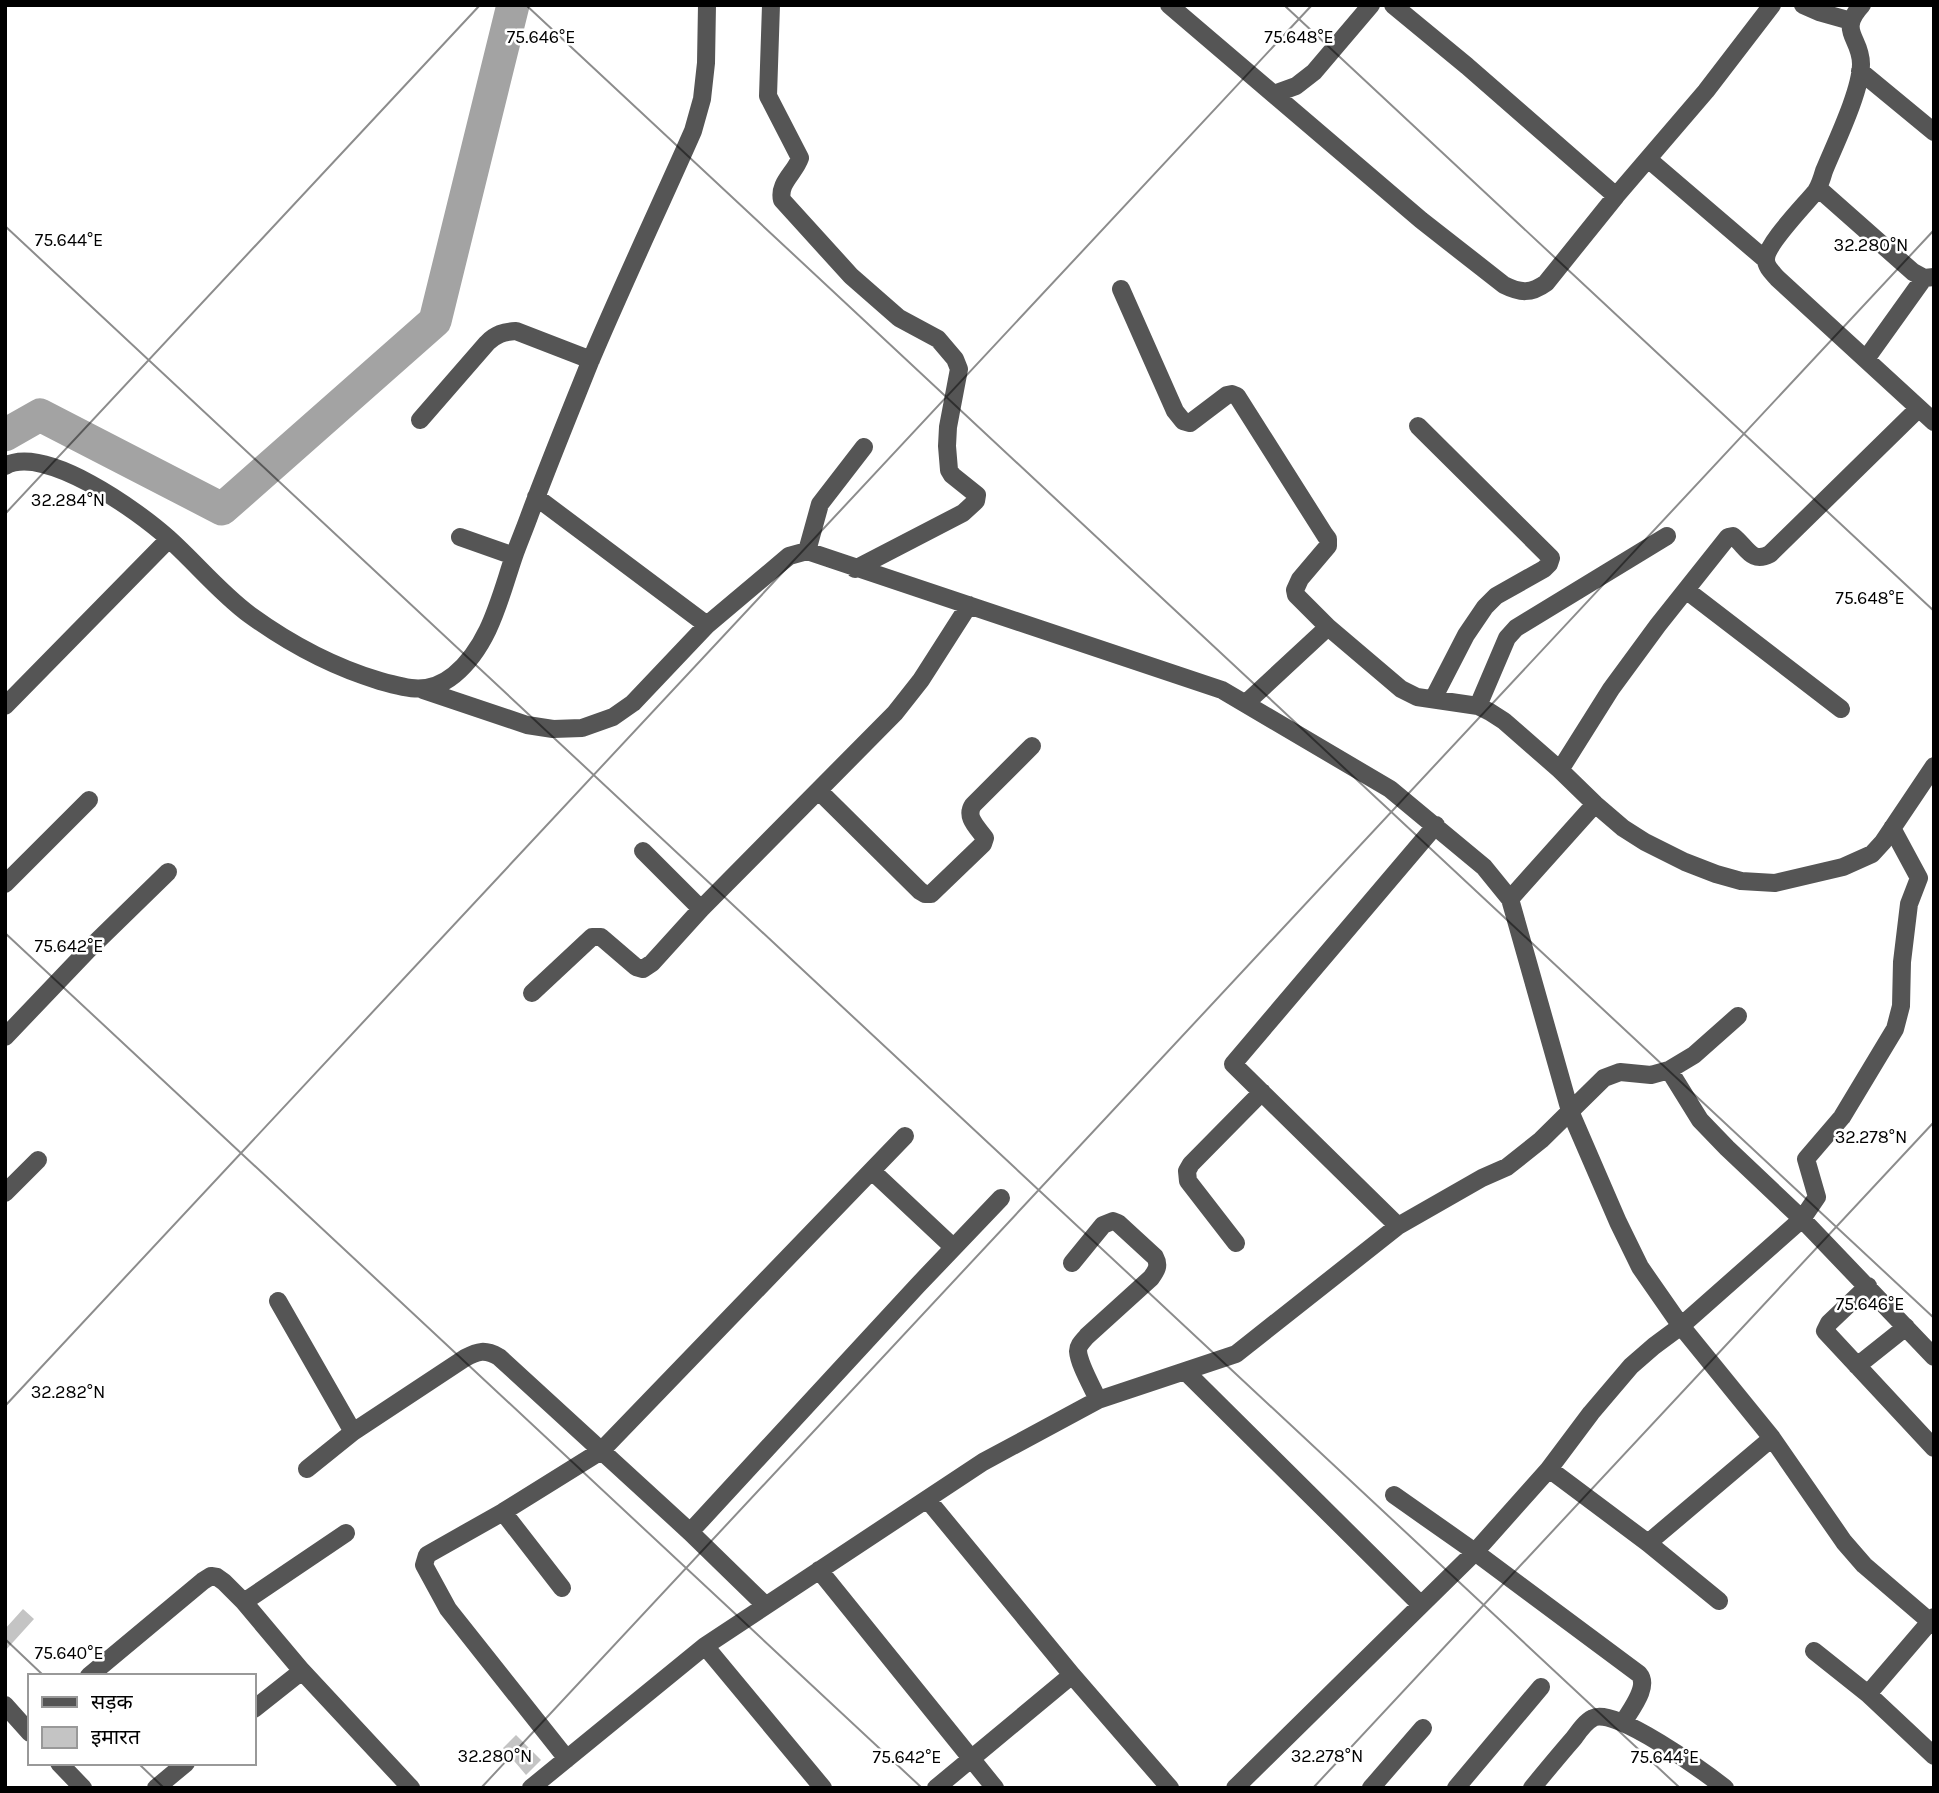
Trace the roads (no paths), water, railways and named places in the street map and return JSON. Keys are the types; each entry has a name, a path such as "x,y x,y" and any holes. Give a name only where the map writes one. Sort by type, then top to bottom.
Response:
{"street":[{"path":"423,690 454,675 474,654 495,617 536,497 591,360 693,131 702,99 706,63 707,5"},
{"path":"771,5 768,96 800,158 782,186 782,201 850,276 899,318 938,339 955,359 958,369 948,427 949,470 977,495 976,501 962,513 855,569"},
{"path":"1169,5 1422,220 1504,285 1525,292 1538,289 1546,283 1706,91 1772,5"},
{"path":"1274,94 1296,86 1314,72 1371,5"},
{"path":"1393,5 1616,196"},
{"path":"1803,5 1851,21"},
{"path":"1862,5 1850,27 1861,63 1850,106 1818,188 1778,236 1767,253 1766,260 1777,278 1934,422"},
{"path":"1860,71 1934,132"},
{"path":"1648,159 1766,260"},
{"path":"1818,188 1913,272 1929,278 1866,359"},
{"path":"1121,289 1175,411 1183,421 1190,423 1227,395 1237,396 1328,539 1328,546 1300,579 1295,590 1296,595 1328,627 1401,689 1417,697 1478,706 1504,721 1594,804 1644,842 1685,862 1741,881 1775,883 1856,862 1872,854 1934,766"},
{"path":"421,421 496,335 516,331 591,360"},
{"path":"1560,770 1611,690 1731,535 1752,555 1762,558 1770,554 1919,408"},
{"path":"1418,426 1551,558 1544,569 1496,596 1485,607 1466,635 1433,699"},
{"path":"807,551 820,504 864,447"},
{"path":"5,466 12,462 34,461 93,485 140,515 169,539 247,613 285,640 351,673 401,687 423,690 527,725 553,729 582,728 613,717 633,703 707,625 789,556 807,551 1222,690 1390,789 1484,867 1510,899 1570,1111 1640,1267 1681,1326 1772,1438 1844,1542 1864,1565 1932,1621 1868,1694"},
{"path":"536,497 707,625"},
{"path":"1478,706 1507,638 1516,628 1667,536"},
{"path":"460,537 514,556"},
{"path":"5,706 169,539"},
{"path":"1686,590 1841,709"},
{"path":"532,993 592,937 601,937 636,967 643,969 652,963 701,909 908,697 969,605"},
{"path":"1246,703 1328,627"},
{"path":"819,791 920,891 930,894 983,844 985,838 969,813 973,805 1032,747"},
{"path":"5,884 89,800"},
{"path":"1510,899 1594,804"},
{"path":"1398,1226 1233,1064 1436,825"},
{"path":"1235,1788 1475,1552 1549,1469 1609,1390 1632,1366 1802,1219 1816,1197 1806,1159 1842,1117 1895,1029 1901,1006 1902,962 1909,904 1919,878 1892,828"},
{"path":"643,851 701,909"},
{"path":"5,1037 168,872"},
{"path":"531,1788 705,1646 983,1462 1098,1401 1236,1354 1398,1226 1482,1178 1507,1167 1541,1140 1597,1083 1620,1072 1651,1074 1669,1070 1694,1055 1738,1016"},
{"path":"1669,1070 1700,1120 1802,1219 1934,1357"},
{"path":"1236,1243 1188,1181 1187,1171 1262,1092"},
{"path":"567,1759 448,1609 424,1565 427,1555 601,1451 905,1136"},
{"path":"5,1193 38,1160"},
{"path":"872,1171 953,1247"},
{"path":"690,1532 1001,1198"},
{"path":"1072,1263 1103,1225 1113,1221 1158,1262 1151,1278 1087,1336 1080,1346 1078,1351 1082,1365 1098,1401"},
{"path":"1868,1286 1829,1323 1825,1331 1934,1448"},
{"path":"278,1301 353,1432"},
{"path":"1857,1366 1906,1326"},
{"path":"307,1469 353,1432 465,1358 477,1351 488,1351 499,1357 690,1532 765,1605"},
{"path":"1185,1371 1421,1605"},
{"path":"1648,1543 1772,1438"},
{"path":"1549,1469 1648,1543 1719,1601"},
{"path":"1394,1495 1639,1674 1643,1678 1641,1690 1623,1723"},
{"path":"927,1499 1072,1675 1170,1788"},
{"path":"503,1512 562,1588"},
{"path":"244,1602 346,1533"},
{"path":"819,1570 995,1788"},
{"path":"91,1674 211,1576 216,1577 244,1602 302,1671 411,1788"},
{"path":"705,1646 822,1788"},
{"path":"1814,1651 1868,1694 1934,1756"},
{"path":"256,1707 302,1671"},
{"path":"936,1788 1072,1675"},
{"path":"1456,1788 1541,1686"},
{"path":"6,1707 28,1729"},
{"path":"1532,1788 1596,1716 1623,1723 1667,1747 1713,1784"},
{"path":"1371,1788 1423,1728"},
{"path":"61,1765 83,1788"},
{"path":"156,1788 184,1765"}],"waterway":[{"path":"5,435 40,415 222,509 435,321 513,5"}]}
